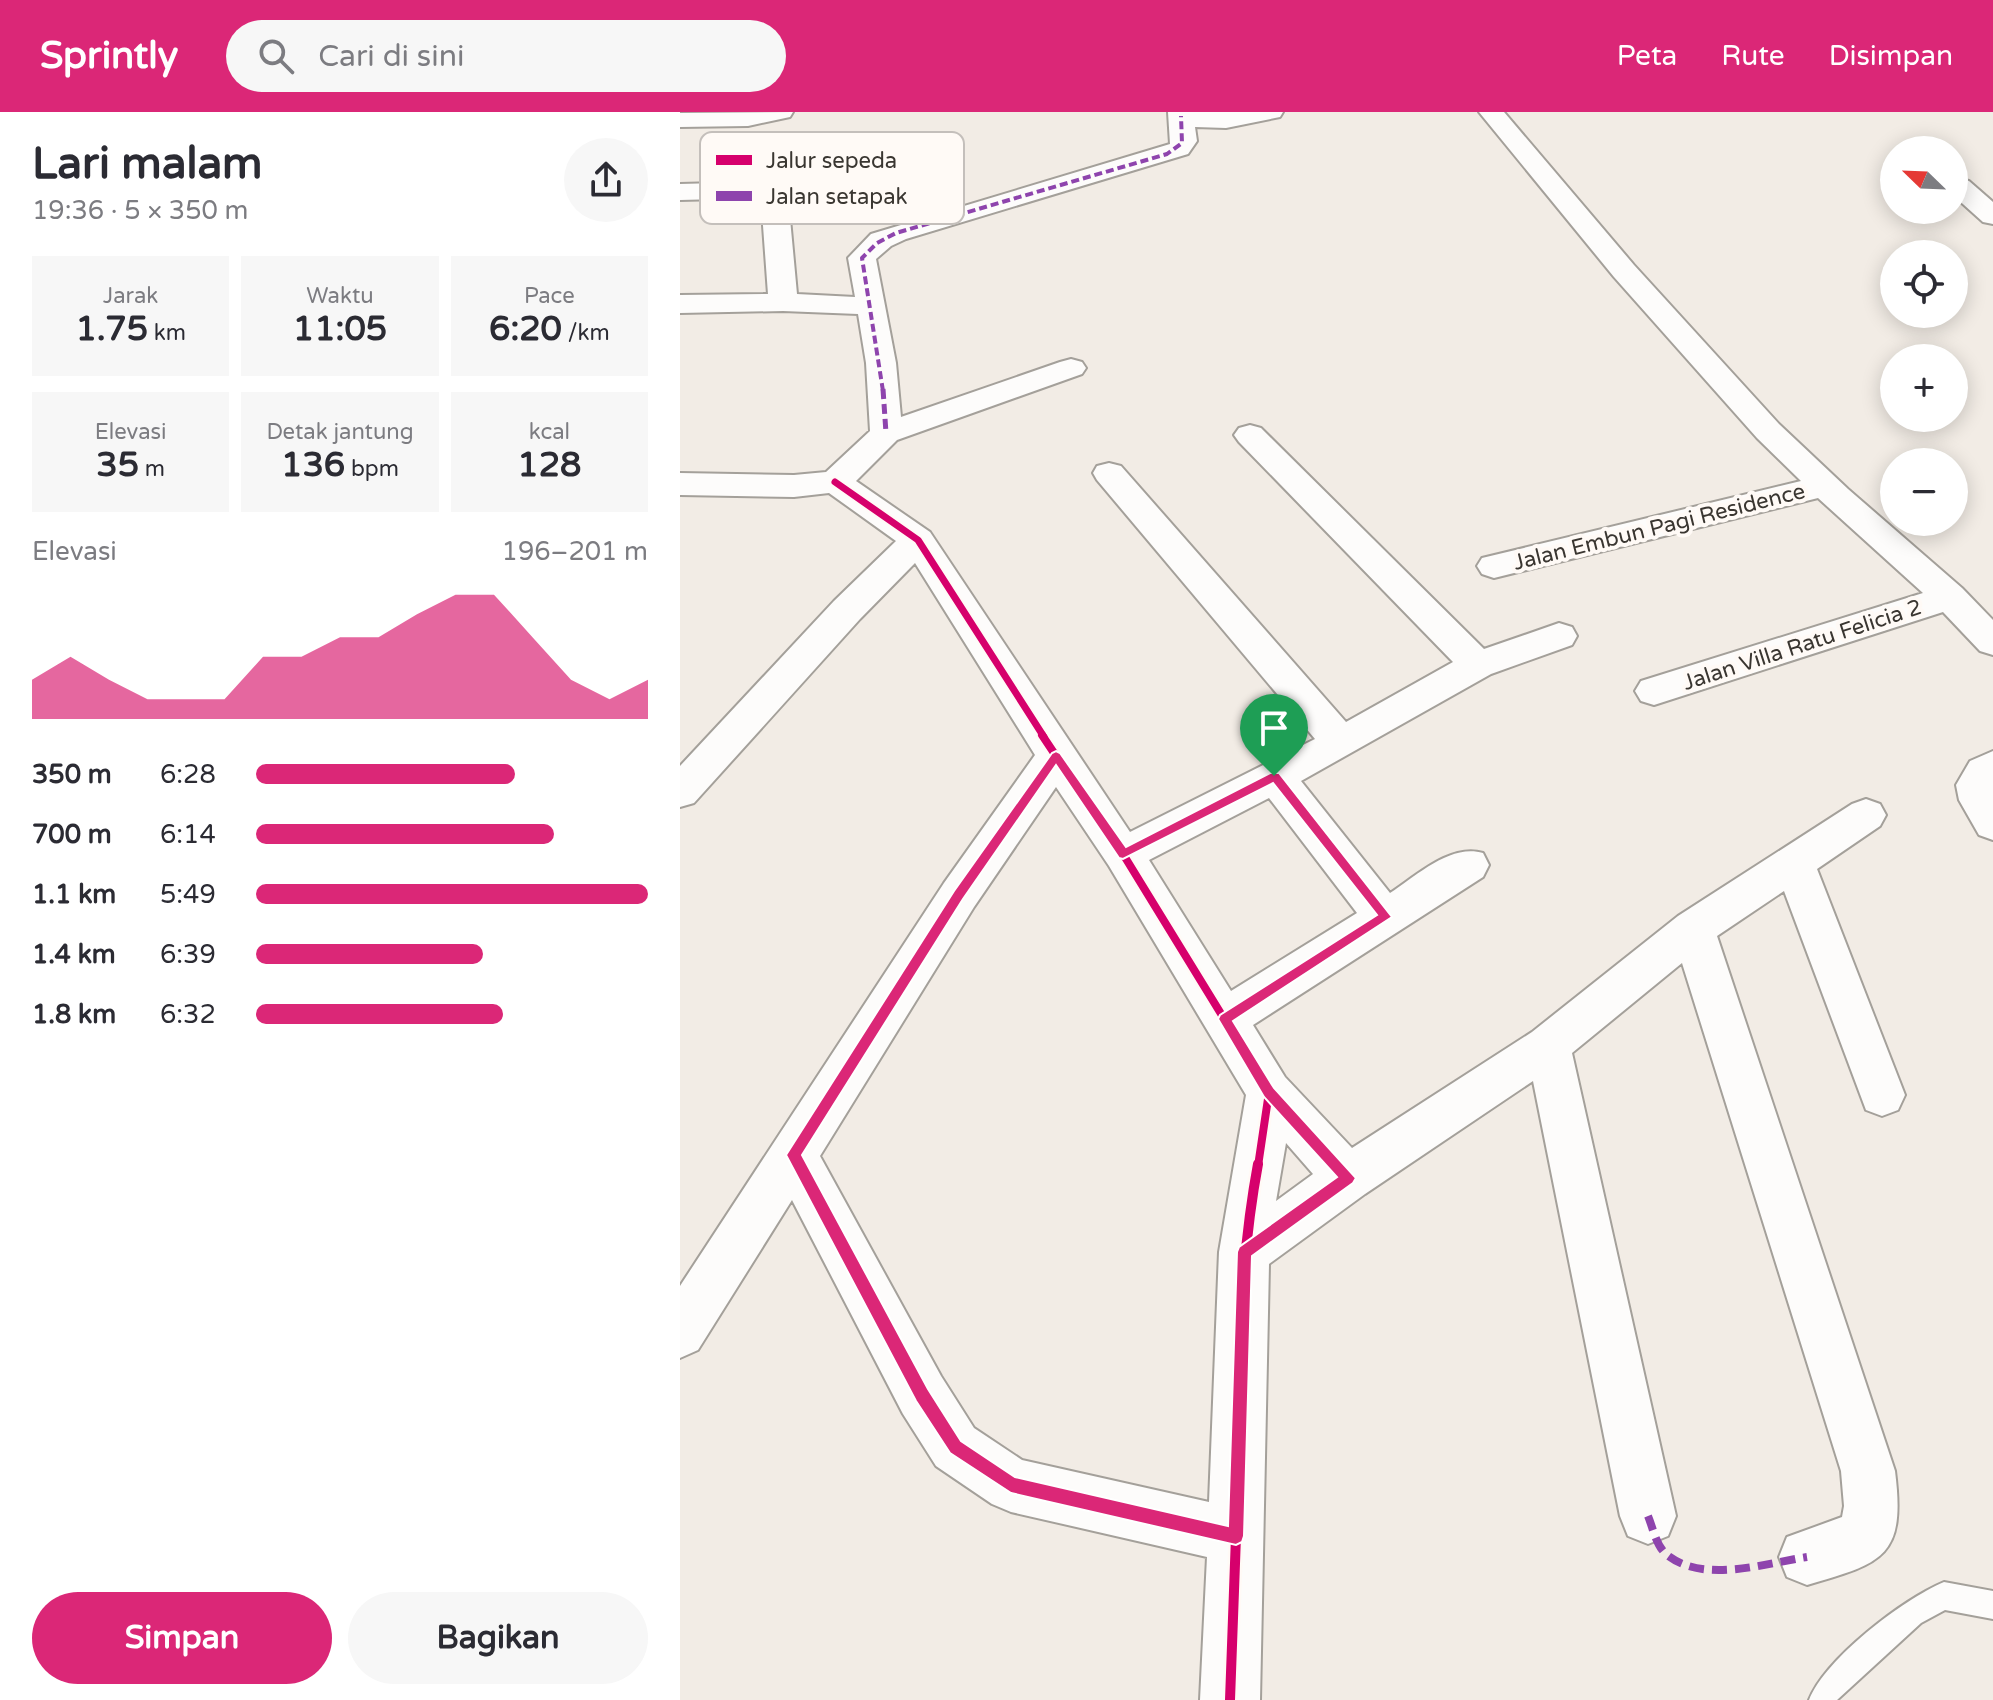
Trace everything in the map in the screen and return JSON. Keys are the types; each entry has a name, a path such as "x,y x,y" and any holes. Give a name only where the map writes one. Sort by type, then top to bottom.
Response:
{"street":[{"path":"680,120 748,119 781,112"},
{"path":"1180,114 1199,123 1271,112"},
{"path":"1491,112 1624,271 1768,431 1950,597 1993,642"},
{"path":"964,213 1179,149 1184,141 1180,114"},
{"path":"1968,185 1993,179"},
{"path":"680,192 700,192"},
{"path":"1968,197 1993,216"},
{"path":"777,224 783,302"},
{"path":"886,433 881,363 862,258 870,247 896,233 927,224"},
{"path":"680,304 783,302 856,306"},
{"path":"680,484 794,486 835,482 886,433 1071,368"},
{"path":"1250,435 1478,665"},
{"path":"1109,473 1341,743"},
{"path":"835,482 918,540 1056,756 1123,854 1269,1092 1348,1178"},
{"name":"Jalan Embun Pagi Residence","path":"1494,566 1825,486"},
{"path":"680,792 847,610 918,540"},
{"name":"Jalan Villa Ratu Felicia 2","path":"1654,691 1950,597"},
{"path":"1123,854 1341,743 1478,665 1559,636"},
{"path":"680,1332 959,895 1056,756"},
{"path":"1993,766 1984,769 1975,779 1974,790 1993,824"},
{"path":"1274,776 1385,917"},
{"path":"1244,1252 1348,1178 1548,1046 1693,929 1866,815"},
{"path":"1794,863 1882,1095"},
{"path":"1225,1019 1468,865"},
{"path":"1693,929 1868,1471 1872,1506 1867,1533 1849,1545 1807,1557"},
{"path":"1548,1046 1648,1516"},
{"path":"1230,1700 1244,1252 1266,1131 1269,1092"},
{"path":"794,1155 922,1395 955,1447 1011,1485 1236,1536"}],"lane":[{"path":"1823,1700 1828,1689 1911,1613 1944,1596 1993,1605"}],"marked path":[{"path":"964,213 1167,154 1182,143 1181,116"},
{"path":"886,433 881,363 862,258 881,240 927,224"},
{"path":"1648,1516 1664,1552 1682,1563 1717,1569 1807,1557"}],"cycle path":[{"path":"835,482 918,540 1056,756 959,895 794,1155 922,1395 955,1447 1011,1485 1236,1536 1230,1700"},
{"path":"1056,756 1123,854 1269,1092 1250,1210 1242,1285 1236,1536"}],"route":[{"path":"1056,756 1123,854 1274,776 1385,917 1225,1019 1269,1092 1348,1178 1244,1252 1236,1536 1011,1485 955,1447 922,1395 794,1155 959,895 1056,756"}]}
